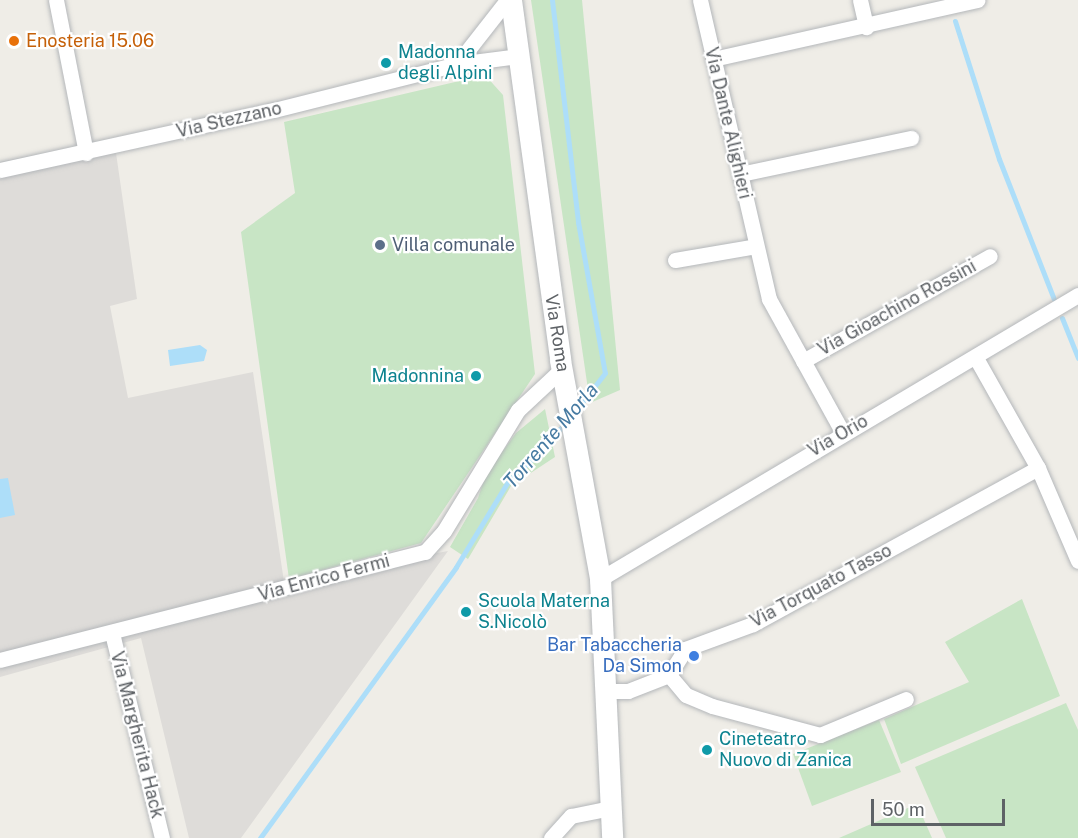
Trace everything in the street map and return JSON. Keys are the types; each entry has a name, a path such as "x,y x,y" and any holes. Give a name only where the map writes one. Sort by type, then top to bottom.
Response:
{"main road":[{"name":"Via Roma","path":"509,0 519,56 562,369 577,440 600,579 607,691 612,838"}],"street":[{"path":"56,0 86,153"},
{"path":"457,64 509,0"},
{"name":"Via Dante Alighieri","path":"700,0 769,299 843,433"},
{"path":"860,0 867,27"},
{"path":"713,59 867,27 978,0"},
{"name":"Via Stezzano","path":"0,170 86,153 457,64 519,56"},
{"path":"740,174 911,138"},
{"path":"675,260 756,246"},
{"name":"Via Gioachino Rossini","path":"803,361 990,256"},
{"name":"Via Orio","path":"600,579 843,433 976,358 1078,295"},
{"path":"976,358 1038,468 1078,561"},
{"name":"Via Enrico Fermi","path":"0,660 425,552 444,531 518,410 562,369"},
{"name":"Via Torquato Tasso","path":"669,675 685,649 753,624 1038,468"},
{"name":"Via Margherita Hack","path":"112,633 162,838"},
{"path":"607,691 628,690 669,675 686,695 712,706 820,735 906,699"},
{"path":"551,838 571,816 611,808"}],"shaded area":[{"path":"114,139 137,299 110,306 128,398 253,372 284,582 448,551 241,838 189,838 141,638 0,677 0,162"}],"green space":[{"path":"531,0 582,0 620,390 590,403"},
{"path":"485,75 503,95 535,374 421,543 289,579 241,232 295,193 284,122"},
{"path":"545,409 555,457 511,486 468,559 450,547 478,498 486,474 516,433"},
{"path":"1022,599 1060,696 901,764 884,719 969,682 945,642"},
{"path":"1066,703 1078,730 1078,838 946,838 915,767"},
{"path":"879,720 901,772 812,806 793,754"},
{"path":"917,804 932,838 839,838"}],"water":[{"path":"200,345 207,350 204,361 170,366 168,350"},
{"path":"8,478 15,515 0,518 0,479"}],"waterway":[{"name":"Torrente Morla","path":"552,0 578,222 605,373 576,410"},
{"path":"955,21 999,159 1054,299"},
{"path":"1062,318 1078,358"},
{"name":"Torrente Morla","path":"260,838 456,567 509,480 544,448 566,422"}],"place":[{"name":"Enosteria 15.06","path":"14,41"},
{"name":"Madonna degli Alpini","path":"386,63"},
{"name":"Villa comunale","path":"380,245"},
{"name":"Madonnina","path":"476,376"},
{"name":"Scuola Materna S.Nicolò","path":"466,612"},
{"name":"Bar Tabaccheria Da Simon","path":"694,656"},
{"name":"Cineteatro Nuovo di Zanica","path":"707,750"}]}
